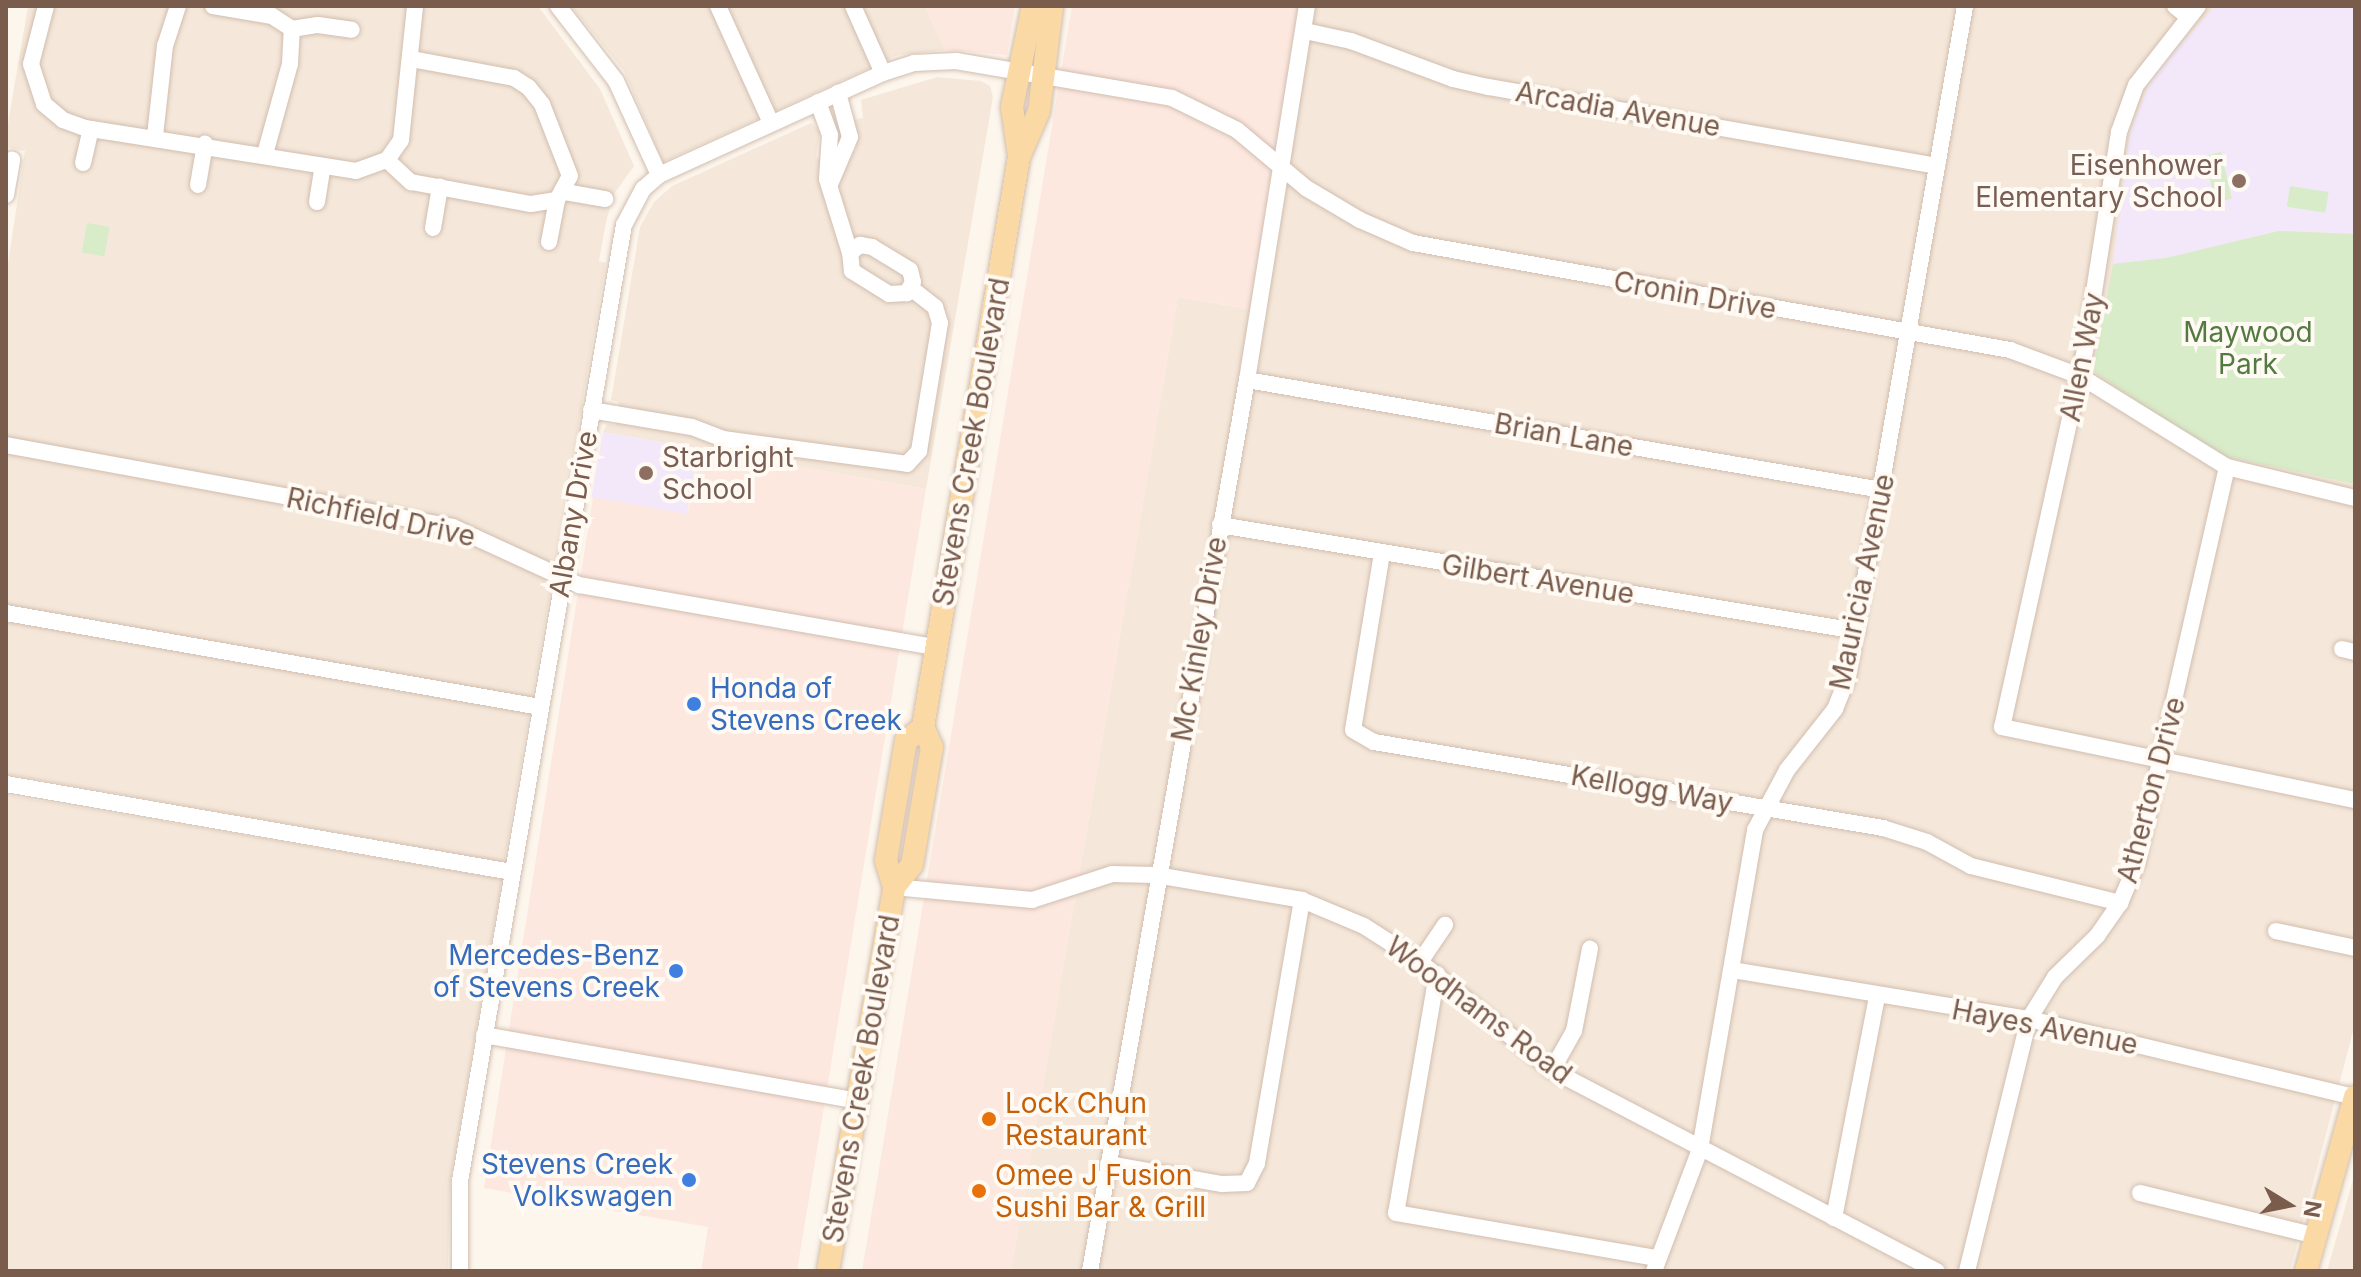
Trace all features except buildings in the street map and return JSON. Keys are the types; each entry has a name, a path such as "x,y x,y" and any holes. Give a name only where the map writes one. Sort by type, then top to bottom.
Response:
{"main road":[{"name":"Stevens Creek Boulevard","path":"1019,157 1012,107 1033,6"},
{"name":"Stevens Creek Boulevard","path":"828,1271 894,887 886,860 906,741 923,727 1019,157 1039,111 1052,6"},
{"path":"2306,1271 2355,1097"}],"street":[{"path":"46,6 31,64 35,86 44,104 63,120 91,129 155,136 356,171 387,160 401,140 415,6"},
{"path":"155,136 165,46 178,6"},
{"path":"213,6 272,16 292,29 318,25 352,30"},
{"path":"558,6 616,81 659,175"},
{"path":"718,6 771,123"},
{"path":"853,6 883,73"},
{"name":"Mc Kinley Drive","path":"1090,1271 1156,875 1247,380 1307,6"},
{"name":"Mauricia Avenue","path":"1655,1264 1700,1149 1755,830 1787,770 1835,709 1857,631 1965,6"},
{"name":"Allen Way","path":"2162,761 2002,727 2080,376 2119,132 2136,85 2187,10"},
{"path":"265,154 285,88 292,29"},
{"name":"Arcadia Avenue","path":"1305,31 1351,41 1453,79 1489,87 1937,166"},
{"path":"411,59 514,78 528,87 542,104 568,162 549,242"},
{"name":"Albany Drive","path":"460,1271 457,1203 624,225 643,189 659,175 883,73 934,61 1045,74"},
{"name":"Cronin Drive","path":"1045,74 1172,98 1237,130 1281,168 1360,220 1413,243 2010,350 2080,376 2227,467 2355,498"},
{"path":"838,93 849,121 836,155 830,186 850,253 849,265 856,275 896,296 911,288"},
{"path":"818,102 836,155"},
{"path":"83,163 91,129"},
{"path":"198,185 205,144"},
{"path":"6,195 12,160"},
{"path":"387,160 402,179 531,204 561,196 605,199"},
{"path":"317,202 323,166"},
{"path":"433,228 440,187"},
{"path":"850,253 866,245 905,266 913,276 911,288"},
{"path":"591,410 692,427 737,441 907,464 919,451 940,323 935,307 911,288"},
{"name":"Brian Lane","path":"1247,380 1882,490"},
{"name":"Richfield Drive","path":"6,445 448,526 491,540 522,562 579,585 936,647"},
{"name":"Atherton Drive","path":"1967,1271 2029,1019 2055,977 2097,936 2120,903 2137,863 2227,467"},
{"name":"Gilbert Avenue","path":"1220,525 1857,631"},
{"name":"Kellogg Way","path":"1382,553 1353,730 1374,742 1883,828 1927,842 1971,866 2120,903"},
{"path":"6,613 540,707"},
{"path":"2162,761 2355,800"},
{"path":"6,784 512,872"},
{"name":"Woodhams Road","path":"894,887 1032,900 1112,874 1156,875 1302,900 1364,926 1420,962 1552,1070 1937,1271"},
{"path":"1108,1164 1222,1184 1247,1183 1257,1163 1302,900"},
{"path":"1420,962 1445,925"},
{"path":"2276,931 2355,948"},
{"path":"1552,1070 1574,1031 1590,949"},
{"name":"Hayes Avenue","path":"1732,970 2029,1019 2355,1097"},
{"path":"1437,974 1396,1213 1655,1264"},
{"path":"1834,1218 1877,996"},
{"path":"484,1035 857,1101"},
{"path":"2140,1193 2316,1236"}],"shaded area":[{"path":"28,6 538,6 600,89 634,166 614,194 606,222 599,261 606,263 504,862 6,774 6,277 25,151 6,147 6,135"},
{"path":"571,6 925,6 945,50 898,55 663,162 624,71"},
{"path":"925,6 1015,6 1007,55 945,50"},
{"path":"1072,6 1296,6 1298,33 1250,309 1178,297 1011,1271 862,1271"},
{"path":"1296,6 2355,6 2355,1024 2290,1271 1011,1271 1178,297 1249,309 1298,33"},
{"name":"Eisenhower Elementary School","path":"2215,6 2355,6 2355,234 2279,231 2166,258 2113,264 2130,131 2153,75"},
{"path":"937,77 981,81 990,86 993,97 926,489 603,432 607,424 615,425 619,402 611,400 640,227 654,202 672,186 811,123 820,131 816,157 842,172 856,148 854,120 863,118 861,100"},
{"name":"Starbright School","path":"603,432 699,449 687,514 592,497"},
{"path":"699,449 926,489 797,1271 701,1271 708,1227 484,1188 593,497 688,512"},
{"path":"6,795 502,879 450,1182 448,1271 6,1271"},
{"path":"2355,1173 2355,1271 2327,1271"}],"green space":[{"path":"2221,152 2232,199 2215,203 2204,156"},
{"path":"2290,186 2329,192 2325,213 2287,207"},
{"path":"87,223 110,227 104,257 82,253"},
{"name":"Maywood Park","path":"2279,231 2355,234 2355,484 2213,454 2093,371 2113,264 2166,258"}],"place":[{"name":"Eisenhower Elementary School","path":"2239,181"},
{"name":"Starbright School","path":"646,473"},
{"name":"Honda of Stevens Creek","path":"694,704"},
{"name":"Mercedes-Benz of Stevens Creek","path":"676,971"},
{"name":"Lock Chun Restaurant","path":"989,1119"},
{"name":"Stevens Creek Volkswagen","path":"689,1180"},
{"name":"Omee J Fusion Sushi Bar & Grill","path":"979,1191"}]}
